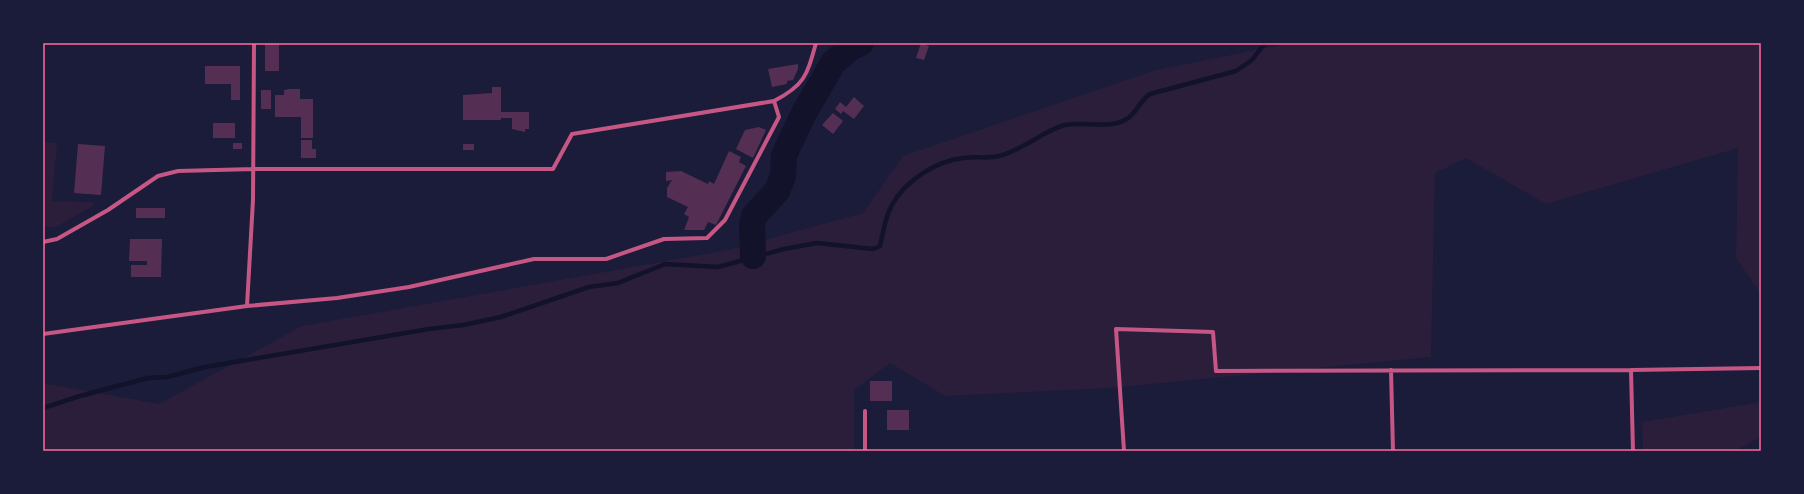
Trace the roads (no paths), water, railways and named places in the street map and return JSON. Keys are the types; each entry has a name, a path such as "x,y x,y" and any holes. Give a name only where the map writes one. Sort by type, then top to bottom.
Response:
{"street":[{"path":"247,306 254,169 254,43"},
{"path":"43,242 57,239 101,214 158,176 178,171 254,169 553,169 572,134 774,101 787,94 800,84 807,74 816,43"},
{"path":"43,334 247,306 337,298 409,287 534,259 606,258 664,239 707,238 725,220 778,117 774,101"},
{"path":"1124,451 1116,330 1214,332 1216,371 1631,370 1761,368"},
{"path":"1391,370 1393,451"},
{"path":"1631,370 1633,451"},
{"path":"865,411 865,451"}],"waterway":[{"path":"753,256 752,224 754,216 777,191 783,176 784,155 804,113 833,63 850,48 861,43"},
{"path":"43,408 80,396 148,378 167,377 205,367 429,329 463,325 501,317 589,287 618,283 665,264 718,267 784,249 817,243 873,249 880,246 884,225 892,205 898,196 913,180 932,168 942,163 968,157 995,157 1008,153 1048,132 1065,125 1118,123 1129,118 1143,100 1150,94 1236,71 1252,60 1265,43"}]}
